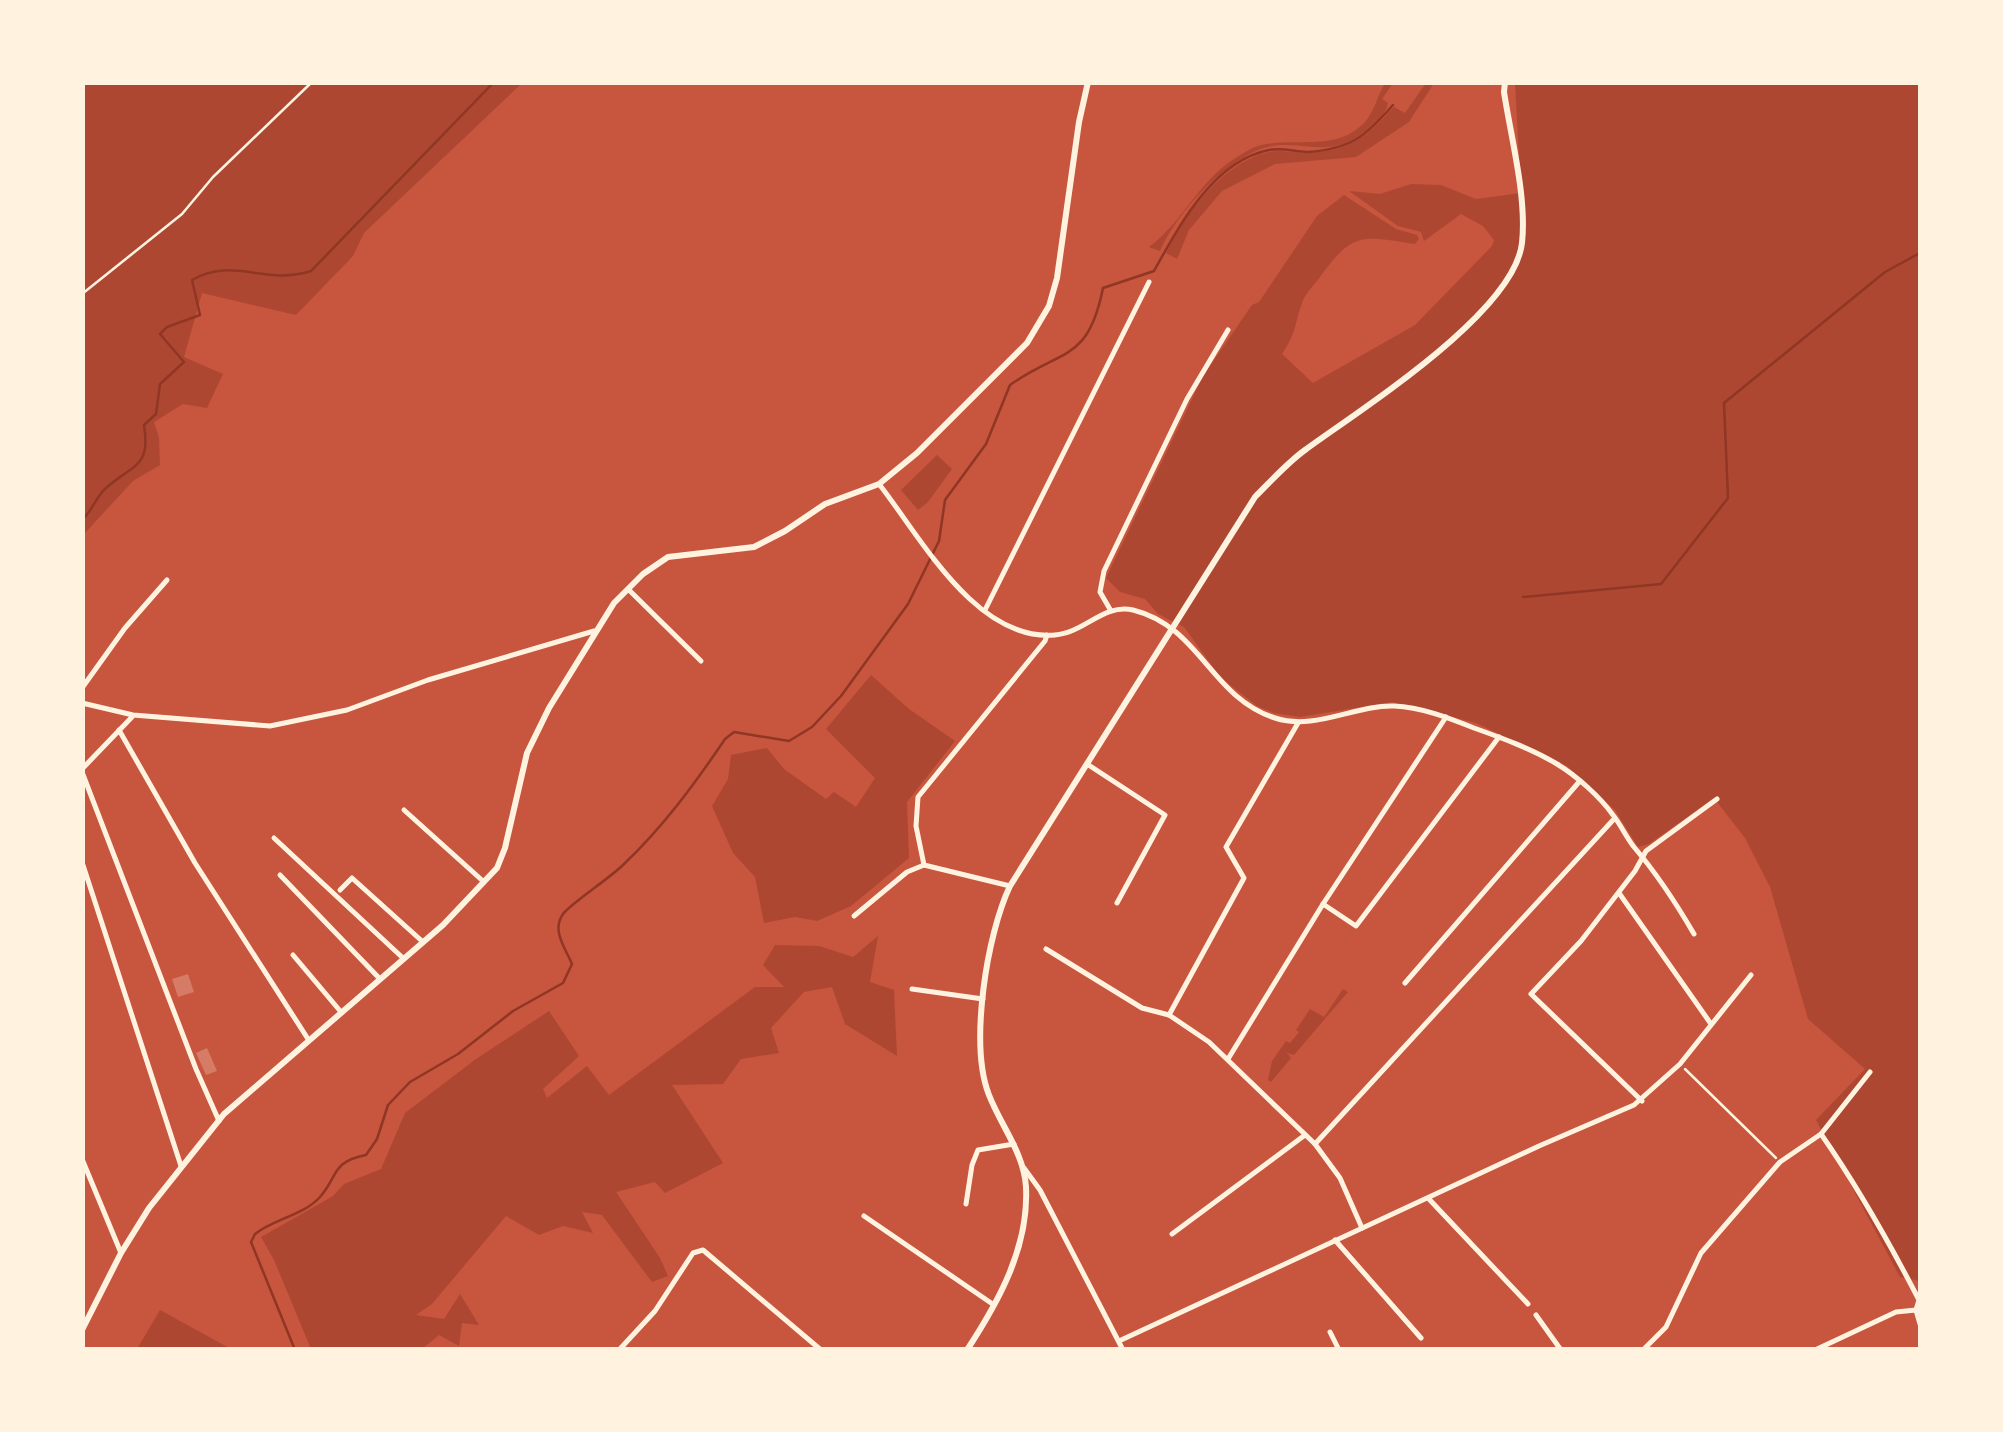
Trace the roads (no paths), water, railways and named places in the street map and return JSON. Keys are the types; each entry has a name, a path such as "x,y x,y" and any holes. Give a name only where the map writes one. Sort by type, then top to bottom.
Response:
{"street":[{"path":"84,1323 149,1208 219,1121 308,1038 423,942 496,868 506,848 527,754 594,632 628,589 668,556 754,547 785,532 825,504 879,484 917,453 1027,343 1044,316 1057,278 1078,122 1088,82"},
{"path":"1123,1350 1040,1190 1023,1167 986,1085 983,999 998,910 1255,497 1301,452 1404,382 1504,288 1522,247 1523,220 1504,92 1506,82"},
{"path":"984,610 1150,282"},
{"path":"1111,610 1100,592 1104,571 1187,399 1228,330"},
{"path":"879,484 940,570 984,610 1013,627 1047,635 1078,629 1111,610 1132,610 1183,635 1222,685 1242,702 1277,719 1298,721 1340,717 1387,706 1407,707 1499,737 1556,764 1615,818 1694,934"},
{"path":"82,688 166,580"},
{"path":"628,589 700,662"},
{"path":"82,703 133,716 270,726 309,720 594,632"},
{"path":"924,865 916,826 918,797 1047,635"},
{"path":"133,716 82,771 219,1121"},
{"path":"1228,1059 1323,904 1446,717"},
{"path":"1168,1015 1244,878 1226,847 1298,721"},
{"path":"119,730 195,863 308,1038"},
{"path":"1323,904 1356,926 1499,737"},
{"path":"1087,764 1166,815 1117,903"},
{"path":"1405,982 1579,782"},
{"path":"1642,1101 1532,994 1580,942 1644,856 1717,799"},
{"path":"404,810 484,882"},
{"path":"1315,1144 1615,818"},
{"path":"274,838 404,959"},
{"path":"82,862 182,1168"},
{"path":"854,916 906,872 924,865 1010,886"},
{"path":"280,875 380,979"},
{"path":"340,890 352,878 423,942"},
{"path":"1619,893 1711,1024"},
{"path":"1046,949 1142,1008 1168,1015 1200,1034 1315,1144 1340,1178 1362,1228"},
{"path":"293,955 341,1012"},
{"path":"1118,1341 1642,1101 1680,1064 1752,975"},
{"path":"912,989 983,999"},
{"path":"1643,1350 1666,1327 1701,1253 1780,1162 1822,1134 1870,1072"},
{"path":"1822,1134 1861,1192 1919,1300 1916,1310 1920,1324"},
{"path":"1172,1234 1305,1135"},
{"path":"966,1204 978,1150 1014,1144"},
{"path":"82,1159 121,1253"},
{"path":"967,1350 1012,1268 1026,1202 1023,1167"},
{"path":"1428,1198 1528,1304"},
{"path":"864,1216 994,1305"},
{"path":"1335,1240 1421,1338"},
{"path":"619,1350 655,1312 693,1253 704,1250 820,1350"},
{"path":"1815,1350 1896,1312 1916,1310"},
{"path":"1536,1315 1561,1350"},
{"path":"1330,1332 1339,1350"}],"waterway":[{"path":"82,520 103,491 142,458 144,425 156,414 160,384 184,362 160,334 167,327 200,315 192,280 221,271 278,275 311,271 494,82"},
{"path":"295,1350 251,1242 255,1234 313,1203 341,1166 366,1155 377,1139 388,1105 410,1082 458,1054 513,1011 563,983 572,964 559,933 563,914 651,836 725,739 734,732 789,741 812,727 841,696 908,604 939,541 945,500 986,444 1010,385 1081,342 1097,312 1103,288 1154,271 1200,198 1231,167 1269,150 1308,152 1347,144 1366,133 1393,105"},
{"path":"1523,597 1661,584 1728,498 1724,403 1885,272 1920,253"}]}
